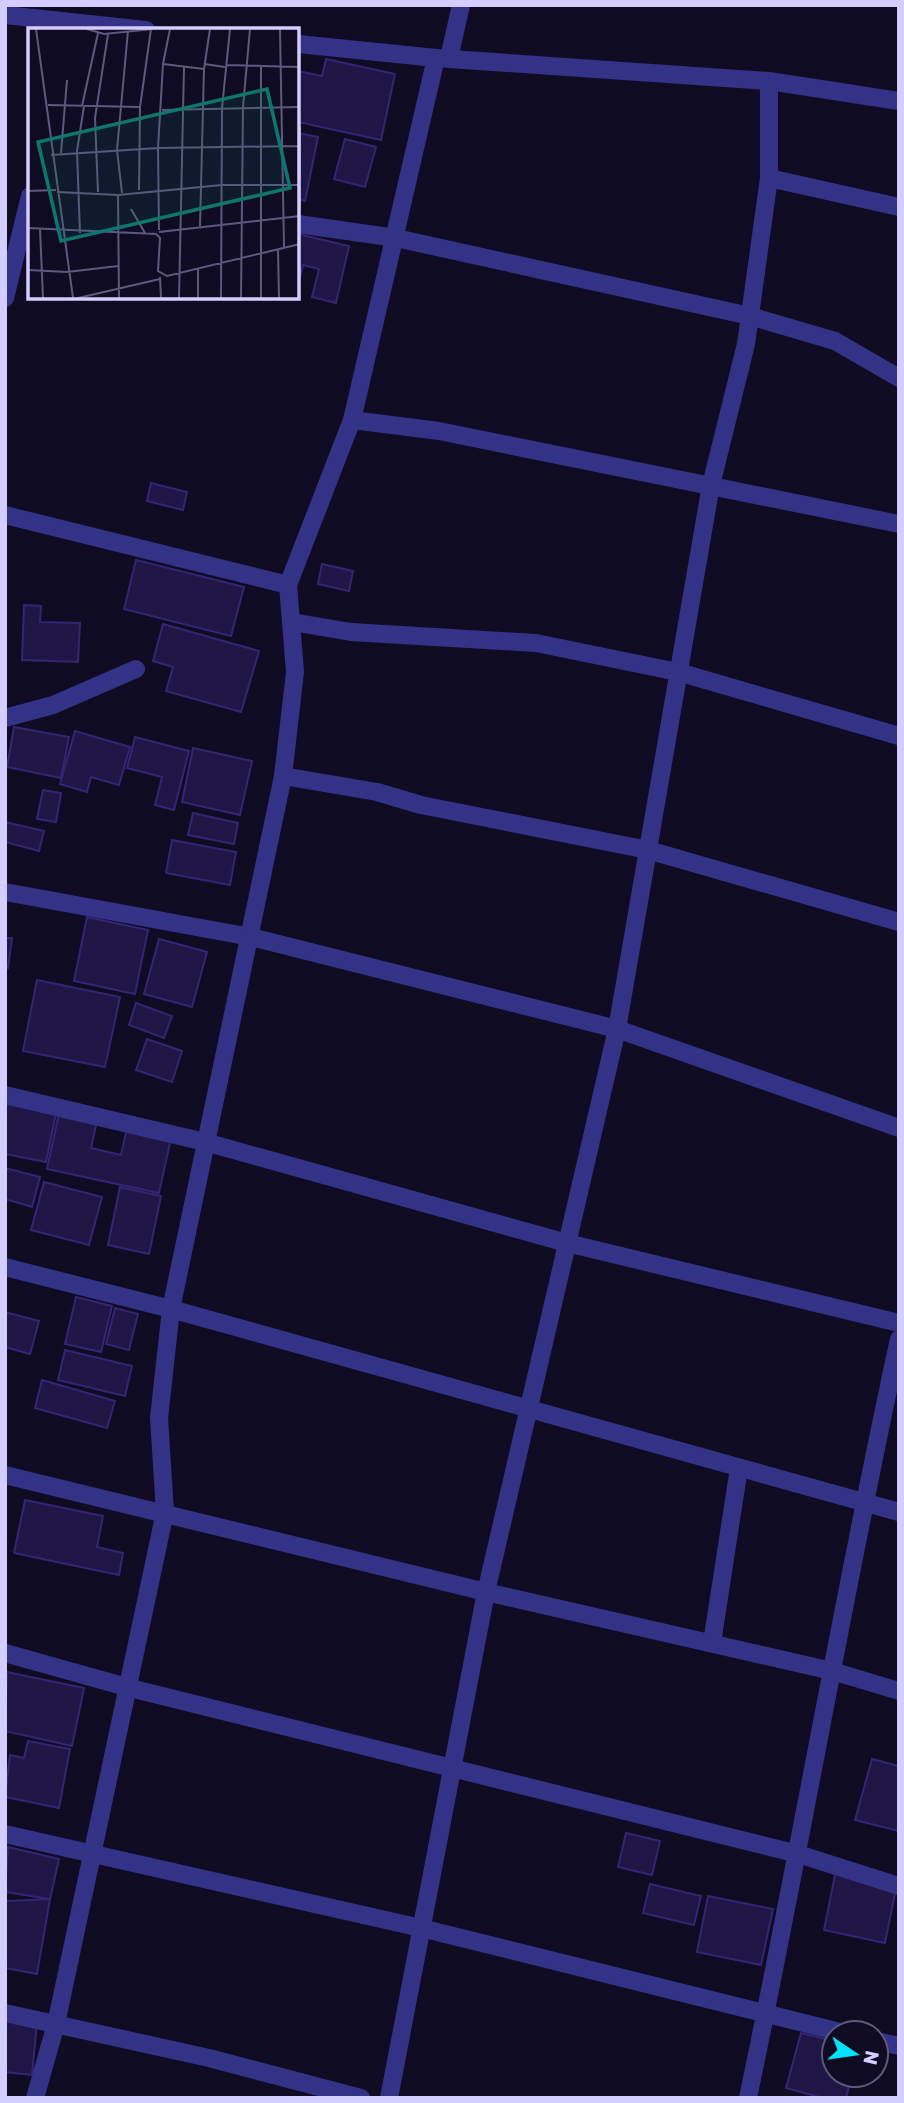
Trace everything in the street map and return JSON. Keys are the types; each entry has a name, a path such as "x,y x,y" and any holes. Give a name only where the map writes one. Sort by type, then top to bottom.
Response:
{"street":[{"path":"77,27 84,5"},
{"path":"35,2098 56,2024 130,1688 165,1512 159,1418 171,1310 283,776 295,672 288,585 352,420 442,58 461,5"},
{"path":"5,15 77,27 100,28"},
{"path":"299,44 442,58 769,81 899,101"},
{"path":"389,2098 486,1592 617,1029 710,485 746,344 769,178 769,81"},
{"path":"769,178 899,207"},
{"path":"5,298 28,204"},
{"path":"299,224 396,238 750,316 835,341 899,378"},
{"path":"352,420 439,431 899,524"},
{"path":"5,515 288,585"},
{"path":"292,622 351,632 536,643 678,672 899,737"},
{"path":"5,718 53,705 136,668"},
{"path":"283,776 377,792 421,805 648,850 899,922"},
{"path":"5,892 251,937 617,1029 899,1128"},
{"path":"5,1095 205,1142 567,1243 899,1323"},
{"path":"5,1267 171,1310 899,1512"},
{"path":"748,2098 798,1854 863,1503 899,1339"},
{"path":"712,1643 739,1468"},
{"path":"5,1475 486,1592 832,1671 899,1691"},
{"path":"5,1653 130,1688 798,1854 899,1886"},
{"path":"5,1834 421,1928 820,2028"},
{"path":"5,2012 209,2058 361,2098"}],"building":[{"path":"326,59 395,74 381,140 299,122 299,71 322,76"},
{"path":"299,133 318,137 305,201 299,199"},
{"path":"345,139 376,147 365,187 334,179"},
{"path":"299,234 349,246 336,303 312,297 319,269 303,265 299,281"},
{"path":"151,483 187,492 183,510 147,501"},
{"path":"136,560 244,587 231,636 124,609"},
{"path":"322,564 353,571 349,591 318,584"},
{"path":"24,605 41,606 40,622 80,623 78,662 22,660"},
{"path":"163,624 259,651 241,712 166,691 173,667 153,661"},
{"path":"14,727 69,737 61,778 7,767"},
{"path":"75,731 130,747 119,785 91,777 87,792 60,784"},
{"path":"135,737 189,751 174,810 155,805 162,777 127,768"},
{"path":"193,748 252,761 240,815 182,802"},
{"path":"43,790 61,793 56,822 37,819"},
{"path":"193,813 238,823 234,844 188,835"},
{"path":"5,822 44,831 39,851 5,842"},
{"path":"172,840 236,852 230,885 166,873"},
{"path":"87,917 148,930 135,994 74,981"},
{"path":"5,938 12,938 8,968 5,967"},
{"path":"159,939 207,952 192,1007 144,994"},
{"path":"37,980 120,997 105,1067 23,1051"},
{"path":"136,1003 172,1016 164,1038 129,1025"},
{"path":"147,1039 182,1051 172,1082 136,1070"},
{"path":"5,1103 56,1113 46,1162 5,1154"},
{"path":"59,1113 97,1121 91,1148 121,1155 127,1128 171,1138 159,1193 47,1169"},
{"path":"5,1168 40,1177 32,1207 5,1199"},
{"path":"44,1182 102,1197 89,1245 31,1230"},
{"path":"120,1187 161,1196 149,1254 108,1245"},
{"path":"76,1297 112,1306 101,1352 65,1344"},
{"path":"115,1308 138,1314 129,1350 106,1344"},
{"path":"5,1312 39,1321 30,1354 5,1347"},
{"path":"65,1350 132,1366 125,1396 58,1380"},
{"path":"42,1380 115,1401 107,1428 35,1408"},
{"path":"25,1500 103,1516 97,1547 123,1553 119,1575 14,1553"},
{"path":"7,1672 84,1688 72,1746 5,1731"},
{"path":"28,1741 70,1749 59,1808 5,1797 10,1755 24,1758"},
{"path":"872,1759 899,1766 899,1831 855,1820"},
{"path":"626,1833 660,1841 652,1875 618,1867"},
{"path":"8,1847 59,1859 50,1899 5,1892"},
{"path":"836,1870 897,1883 885,1943 824,1930"},
{"path":"650,1884 701,1896 694,1925 643,1913"},
{"path":"708,1896 773,1909 761,1965 697,1952"},
{"path":"50,1899 37,1974 5,1968 5,1901"},
{"path":"5,2009 38,2012 32,2075 5,2072"},
{"path":"801,2033 820,2038 820,2089 848,2089 846,2098 823,2098 786,2088"}]}
